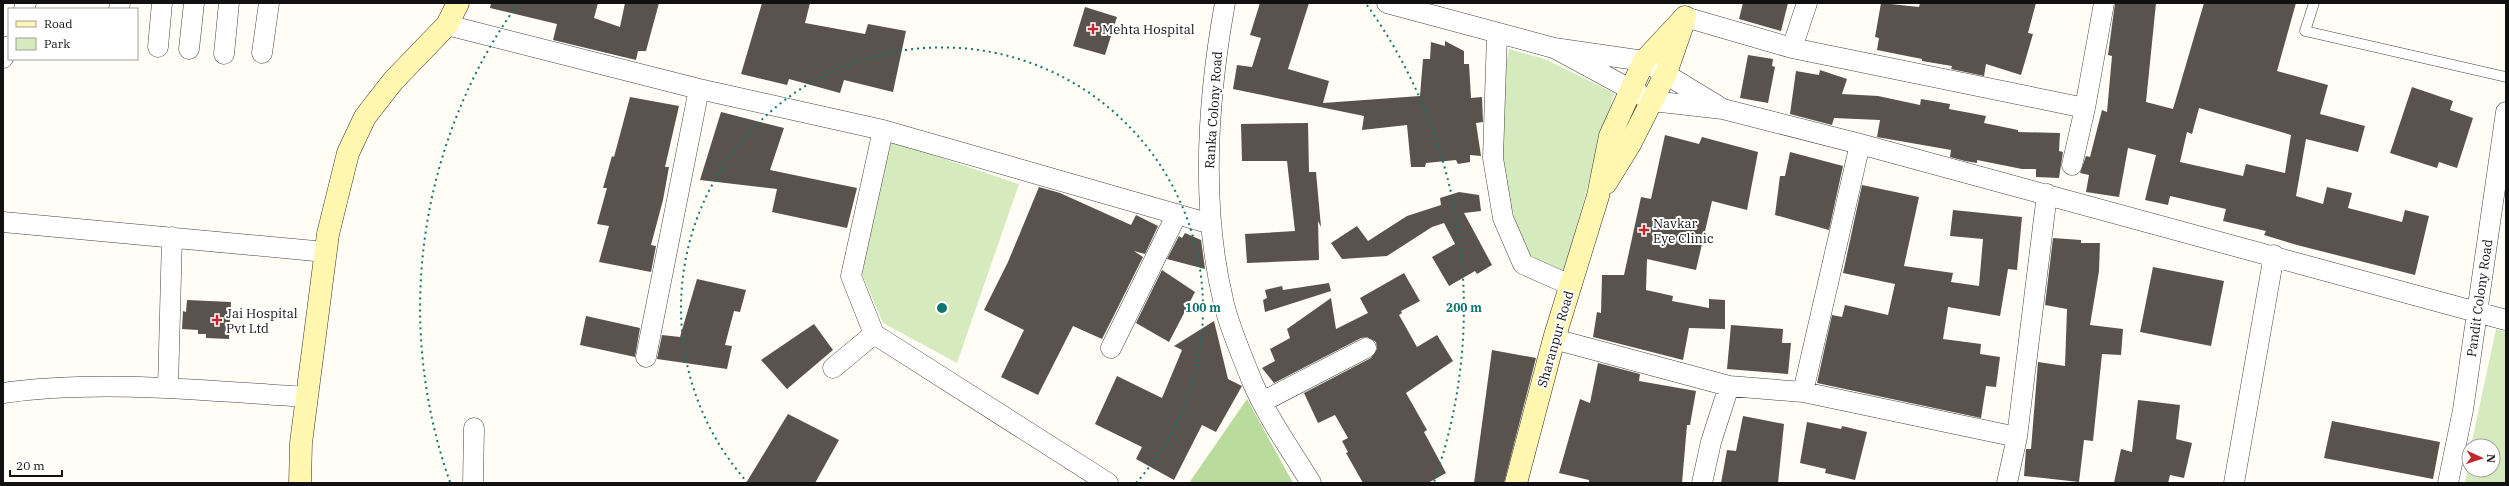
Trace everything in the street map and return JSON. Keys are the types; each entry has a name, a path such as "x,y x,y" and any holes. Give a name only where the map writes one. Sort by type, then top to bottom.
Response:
{"main road":[{"path":"300,483 301,444 326,252 330,227 353,139 365,117 393,81 447,25 458,3"},
{"name":"Sharanpur Road","path":"1516,483 1554,339 1598,196 1610,136 1644,61 1689,10"},
{"name":"Sharanpur Road","path":"1598,196 1630,144 1666,73 1689,10"}],"street":[{"path":"158,47 162,3"},
{"path":"189,49 194,3"},
{"path":"224,54 229,3"},
{"path":"262,53 269,3"},
{"name":"Ranka Colony Road","path":"1225,3 1217,48 1208,151 1211,224 1224,304 1262,402 1311,483"},
{"path":"1387,3 1497,34 1554,48 1644,61 1666,73 1723,110"},
{"path":"1792,48 1807,3"},
{"path":"2072,166 2085,108 2104,3"},
{"path":"1689,10 1792,48 2085,108"},
{"path":"447,25 699,89 883,130 1211,224"},
{"path":"1497,34 1493,158 1503,218 1523,264 1570,285"},
{"path":"3,58 8,48"},
{"path":"1554,48 1652,101 1723,110 1860,144 2274,255 2506,320"},
{"path":"646,357 699,89"},
{"name":"Pandit Colony Road","path":"2448,483 2463,410 2506,112"},
{"path":"883,130 851,276 874,334 1108,483"},
{"path":"1802,392 1860,144"},
{"path":"2007,483 2017,437 2046,194"},
{"path":"1111,348 1177,214"},
{"path":"3,222 326,252"},
{"path":"168,388 172,237"},
{"path":"2234,483 2274,255"},
{"path":"833,368 874,334"},
{"path":"1554,339 1729,386 1802,392 2017,437"},
{"path":"1262,402 1366,348"},
{"path":"1702,483 1711,442 1729,386"},
{"path":"3,393 39,388 168,388 307,397"},
{"path":"473,483 474,428"}],"lane":[{"path":"2314,3 2305,31 2506,77"}],"green space":[{"path":"1509,49 1545,59 1614,93 1563,275 1531,261 1520,236 1512,210 1503,156 1502,129 1502,102"},
{"path":"891,141 1019,184 957,363 883,323 862,274"},
{"path":"2496,329 2506,332 2506,483 2465,483 2466,478 2501,478 2501,438 2473,438"},
{"path":"1247,399 1293,483 1189,483"}],"building":[{"path":"491,3 598,3 594,18 620,27 625,3 659,3 646,51 638,51 636,60 553,40 557,24 490,8"},
{"path":"762,3 810,3 805,23 865,34 868,24 906,31 893,92 844,80 840,93 789,79 787,85 741,74"},
{"path":"1260,3 1309,3 1288,69 1329,81 1323,103 1420,96 1423,59 1430,59 1431,42 1445,46 1445,41 1464,51 1464,64 1469,64 1471,98 1482,97 1483,122 1476,123 1481,156 1470,155 1470,162 1458,164 1456,160 1426,163 1425,167 1411,167 1407,125 1362,130 1364,116 1233,89 1237,65 1252,67 1261,38 1250,35"},
{"path":"1743,3 1788,3 1781,31 1739,19"},
{"path":"1881,3 1919,7 1920,3 2036,3 2028,33 2033,34 2021,75 1986,64 1984,76 1951,69 1952,66 1922,61 1922,59 1877,50 1879,38 1875,37"},
{"path":"2115,3 2156,3 2146,102 2173,109 2204,3 2296,3 2277,71 2328,85 2320,114 2365,126 2358,152 2306,139 2296,196 2323,204 2327,187 2352,193 2348,208 2402,222 2405,210 2429,216 2415,275 2297,245 2264,235 2266,231 2223,221 2226,209 2170,196 2168,205 2145,200 2156,155 2128,148 2119,197 2086,192 2089,175 2080,173 2086,156 2090,157 2102,110 2107,112 2112,56 2108,55","holes":["2199,108 2291,135 2285,173 2246,164 2243,176 2180,162 2187,132 2192,134"]},
{"path":"1085,7 1117,17 1105,55 1073,46"},
{"path":"1748,55 1773,59 1772,66 1775,67 1768,103 1740,98"},
{"path":"1820,70 1847,79 1842,94 1878,96 1920,105 1921,99 1950,104 1949,109 1986,116 1984,123 2018,130 2018,132 2060,133 2059,151 2063,152 2059,178 2036,177 2036,169 2022,169 1977,160 1977,163 1965,161 1950,157 1951,150 1877,137 1880,120 1834,118 1832,125 1790,114 1796,71 1819,75"},
{"path":"2412,87 2453,101 2450,110 2473,118 2457,168 2439,162 2437,168 2390,153"},
{"path":"630,97 679,106 665,167 669,167 663,200 651,245 656,246 651,272 599,262 609,226 597,224 607,188 603,188 612,156 614,157"},
{"path":"721,112 784,128 770,170 857,188 847,228 772,212 777,189 700,180"},
{"path":"1308,123 1309,172 1316,172 1321,227 1318,221 1319,260 1247,263 1245,234 1295,231 1287,161 1242,161 1241,124"},
{"path":"1665,135 1699,144 1702,137 1758,152 1747,210 1712,201 1696,270 1647,259 1646,290 1673,296 1672,301 1709,308 1709,299 1725,300 1725,329 1689,328 1683,360 1593,337 1597,312 1601,313 1602,275 1624,275 1641,197 1651,199"},
{"path":"1790,152 1843,166 1829,230 1775,215 1780,176 1785,176"},
{"path":"1862,185 1919,197 1904,266 1953,273 1951,282 1979,286 1983,239 1950,236 1953,210 2022,217 2017,270 2008,269 2000,316 1948,307 1943,339 1981,344 1980,354 2000,357 1996,387 1986,386 1981,418 1817,383 1832,315 1842,317 1845,305 1888,315 1895,284 1843,273"},
{"path":"1039,187 1060,193 1131,225 1136,215 1158,226 1145,254 1134,251 1143,257 1102,339 1073,326 1038,395 1001,377 1024,330 984,310 1008,262"},
{"path":"1459,192 1479,195 1481,211 1464,213 1492,265 1477,274 1475,271 1449,286 1432,257 1455,244 1444,223 1432,227 1387,256 1342,259 1331,243 1357,226 1368,241 1407,216 1441,205 1440,198"},
{"path":"1185,233 1201,240 1205,269 1167,259 1179,236 1182,238"},
{"path":"2053,238 2081,240 2081,243 2100,243 2099,271 2090,325 2123,329 2121,355 2102,354 2093,441 2084,440 2079,482 2024,476 2026,449 2031,449 2038,362 2065,366 2067,309 2045,305"},
{"path":"2153,267 2224,281 2211,346 2140,332"},
{"path":"1162,270 1195,292 1169,342 1136,323"},
{"path":"1404,273 1420,301 1401,311 1402,313 1399,315 1417,347 1437,335 1453,361 1406,393 1427,430 1424,432 1446,473 1428,483 1363,483 1346,453 1348,452 1342,441 1348,438 1335,415 1318,423 1304,393 1371,358 1377,349 1376,342 1367,337 1361,338 1274,383 1262,368 1275,361 1270,349 1290,338 1287,329 1331,298 1336,329 1368,313 1360,298"},
{"path":"697,279 746,290 740,312 734,311 725,345 732,346 727,369 657,359 662,335 680,337"},
{"path":"1329,283 1331,291 1265,312 1263,300 1267,298 1265,290 1282,286 1283,290"},
{"path":"187,300 231,302 229,339 206,338 206,334 198,334 198,330 182,329 183,311 186,312"},
{"path":"586,316 640,328 635,357 580,345"},
{"path":"1214,321 1228,379 1242,386 1216,432 1202,425 1174,480 1136,459 1142,447 1095,424 1117,376 1162,398 1182,350 1174,346"},
{"path":"814,324 833,350 787,389 761,360"},
{"path":"1731,325 1783,329 1782,343 1791,343 1788,374 1727,369"},
{"path":"1492,350 1536,358 1504,483 1474,483"},
{"path":"1598,363 1640,374 1639,381 1696,391 1690,425 1687,425 1682,483 1589,483 1589,480 1559,473 1580,399 1590,403"},
{"path":"2138,400 2180,405 2176,439 2192,443 2184,478 2170,475 2168,483 2114,483 2121,449 2132,452"},
{"path":"788,414 839,440 815,483 746,483"},
{"path":"1743,416 1784,424 1778,483 1721,483 1727,450 1736,451"},
{"path":"2332,421 2440,442 2433,479 2324,458"},
{"path":"1807,422 1841,429 1842,426 1867,432 1855,480 1825,473 1826,469 1800,463"}],"place":[{"name":"Mehta Hospital","path":"1093,29"},
{"name":"Navkar Eye Clinic","path":"1644,230"},
{"name":"Jai Hospital Pvt Ltd","path":"217,320"}]}
